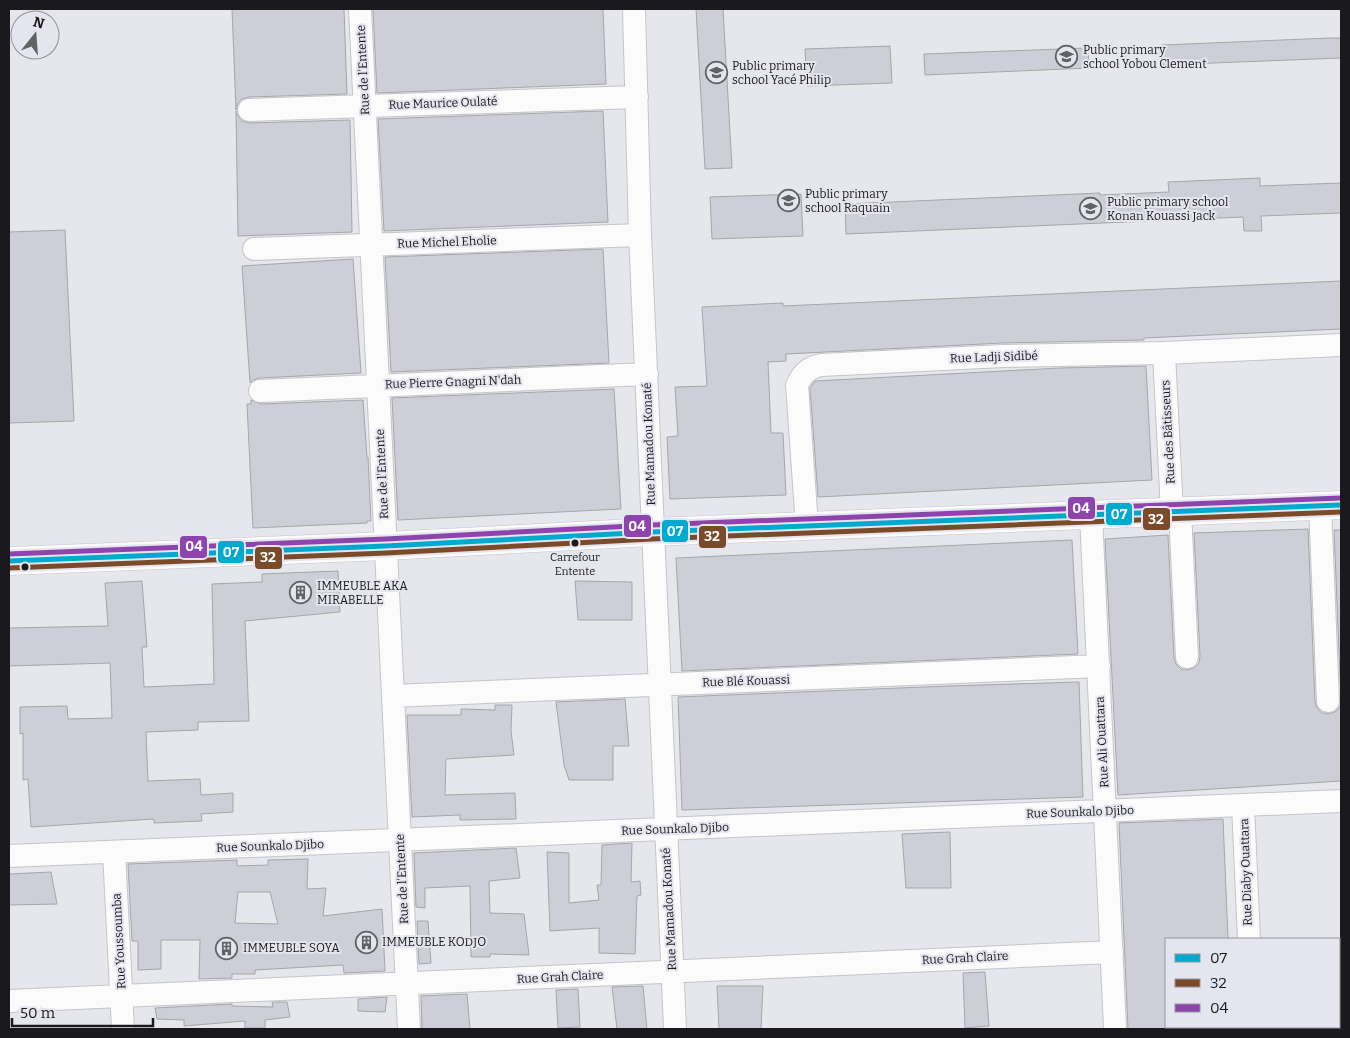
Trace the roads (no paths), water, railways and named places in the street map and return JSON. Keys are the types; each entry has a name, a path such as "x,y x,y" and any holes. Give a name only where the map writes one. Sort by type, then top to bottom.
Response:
{"street":[{"name":"Rue de l'Entente","path":"360,9 409,1029"},
{"name":"Rue Mamadou Konaté","path":"634,9 640,235 675,1029"},
{"name":"Rue Maurice Oulaté","path":"249,110 637,97"},
{"name":"Rue Michel Eholie","path":"254,249 640,235"},
{"name":"Rue Ladji Sidibé","path":"807,526 797,386 802,375 811,368 821,365 1003,356 1164,353 1341,345"},
{"name":"Rue des Bâtisseurs","path":"1164,353 1187,657"},
{"name":"Rue Pierre Gnagni N'dah","path":"260,390 647,374"},
{"path":"9,561 386,546 652,532 1331,505 1328,701"},
{"name":"Rue Ali Ouattara","path":"1091,515 1115,1029"},
{"name":"Rue Blé Kouassi","path":"393,696 1098,666"},
{"name":"Rue Sounkalo Djibo","path":"9,856 1341,801"},
{"name":"Rue Diaby Ouattara","path":"1243,805 1249,938"},
{"name":"Rue Youssoumba","path":"114,852 123,1029"},
{"name":"Rue Grah Claire","path":"9,1001 1112,952"}],"place":[{"name":"Public primary school Yobou Clement","path":"1067,57"},
{"name":"Public primary school Yacé Philip","path":"716,73"},
{"name":"Public primary school Raquain","path":"789,201"},
{"name":"Public primary school Konan Kouassi Jack","path":"1091,209"},
{"name":"Carrefour Entente","path":"575,543"},
{"name":"IMMEUBLE AKA MIRABELLE","path":"301,593"},
{"name":"IMMEUBLE KODJO","path":"366,942"},
{"name":"IMMEUBLE SOYA","path":"227,948"}]}
